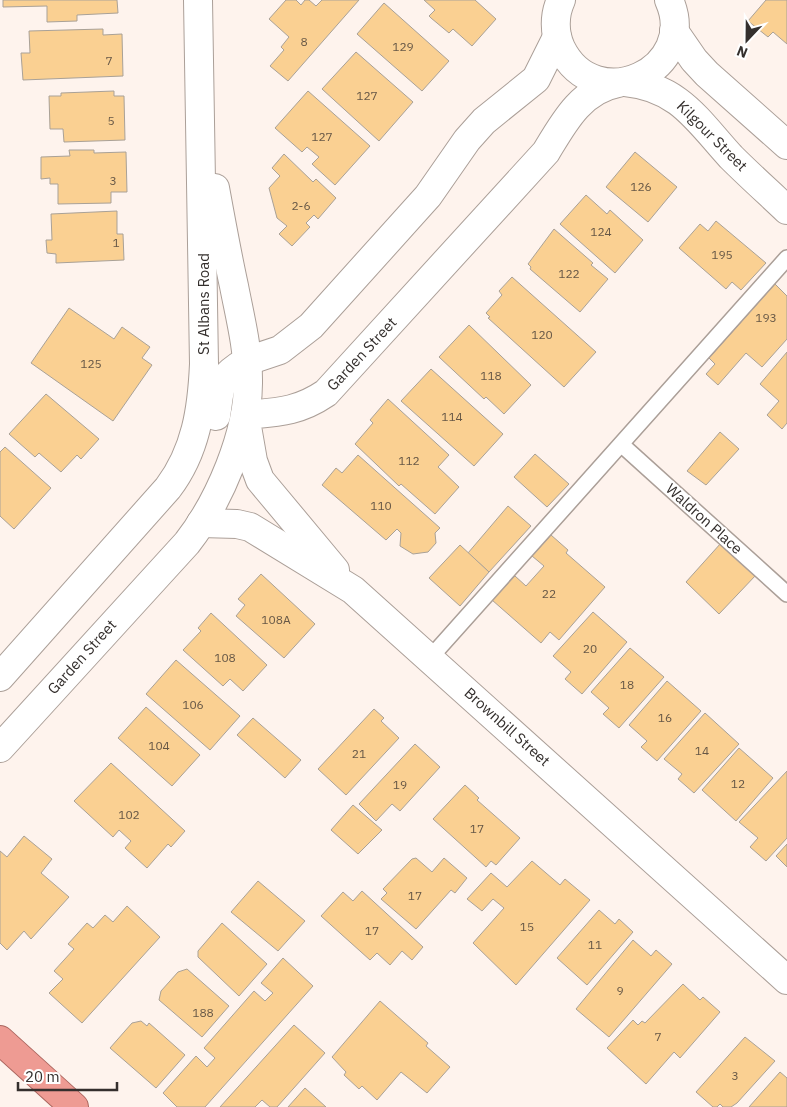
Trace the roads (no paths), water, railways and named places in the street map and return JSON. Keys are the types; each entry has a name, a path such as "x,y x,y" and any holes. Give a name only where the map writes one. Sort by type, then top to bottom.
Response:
{"highway":[{"path":"0,1040 74,1107"}],"street":[{"name":"St Albans Road","path":"168,488 181,469 190,449 198,425 203,397 204,309 198,0"},
{"name":"Garden Street","path":"0,748 176,555 201,523 227,471 245,415 293,410 310,404 326,393 546,152 561,126 581,102 601,88 643,76 658,65 669,49 674,13"},
{"path":"674,13 694,60 707,74 787,145"},
{"path":"0,677 168,488 201,457 212,432 222,381 228,372 247,361 280,350 311,326 428,196 467,140 484,121 536,79 554,15"},
{"name":"Kilgour Street","path":"554,15 569,62 583,74 600,81 648,86 681,102 735,161 787,210"},
{"name":"St Albans Road","path":"201,113 246,344 248,381 245,415"},
{"path":"245,415 253,461 260,480 353,590"},
{"name":"Brownbill Street","path":"201,523 237,524 250,527 353,590 787,980"}],"lane":[{"path":"430,658 787,258"},
{"name":"Waldron Place","path":"622,445 787,594"}]}
